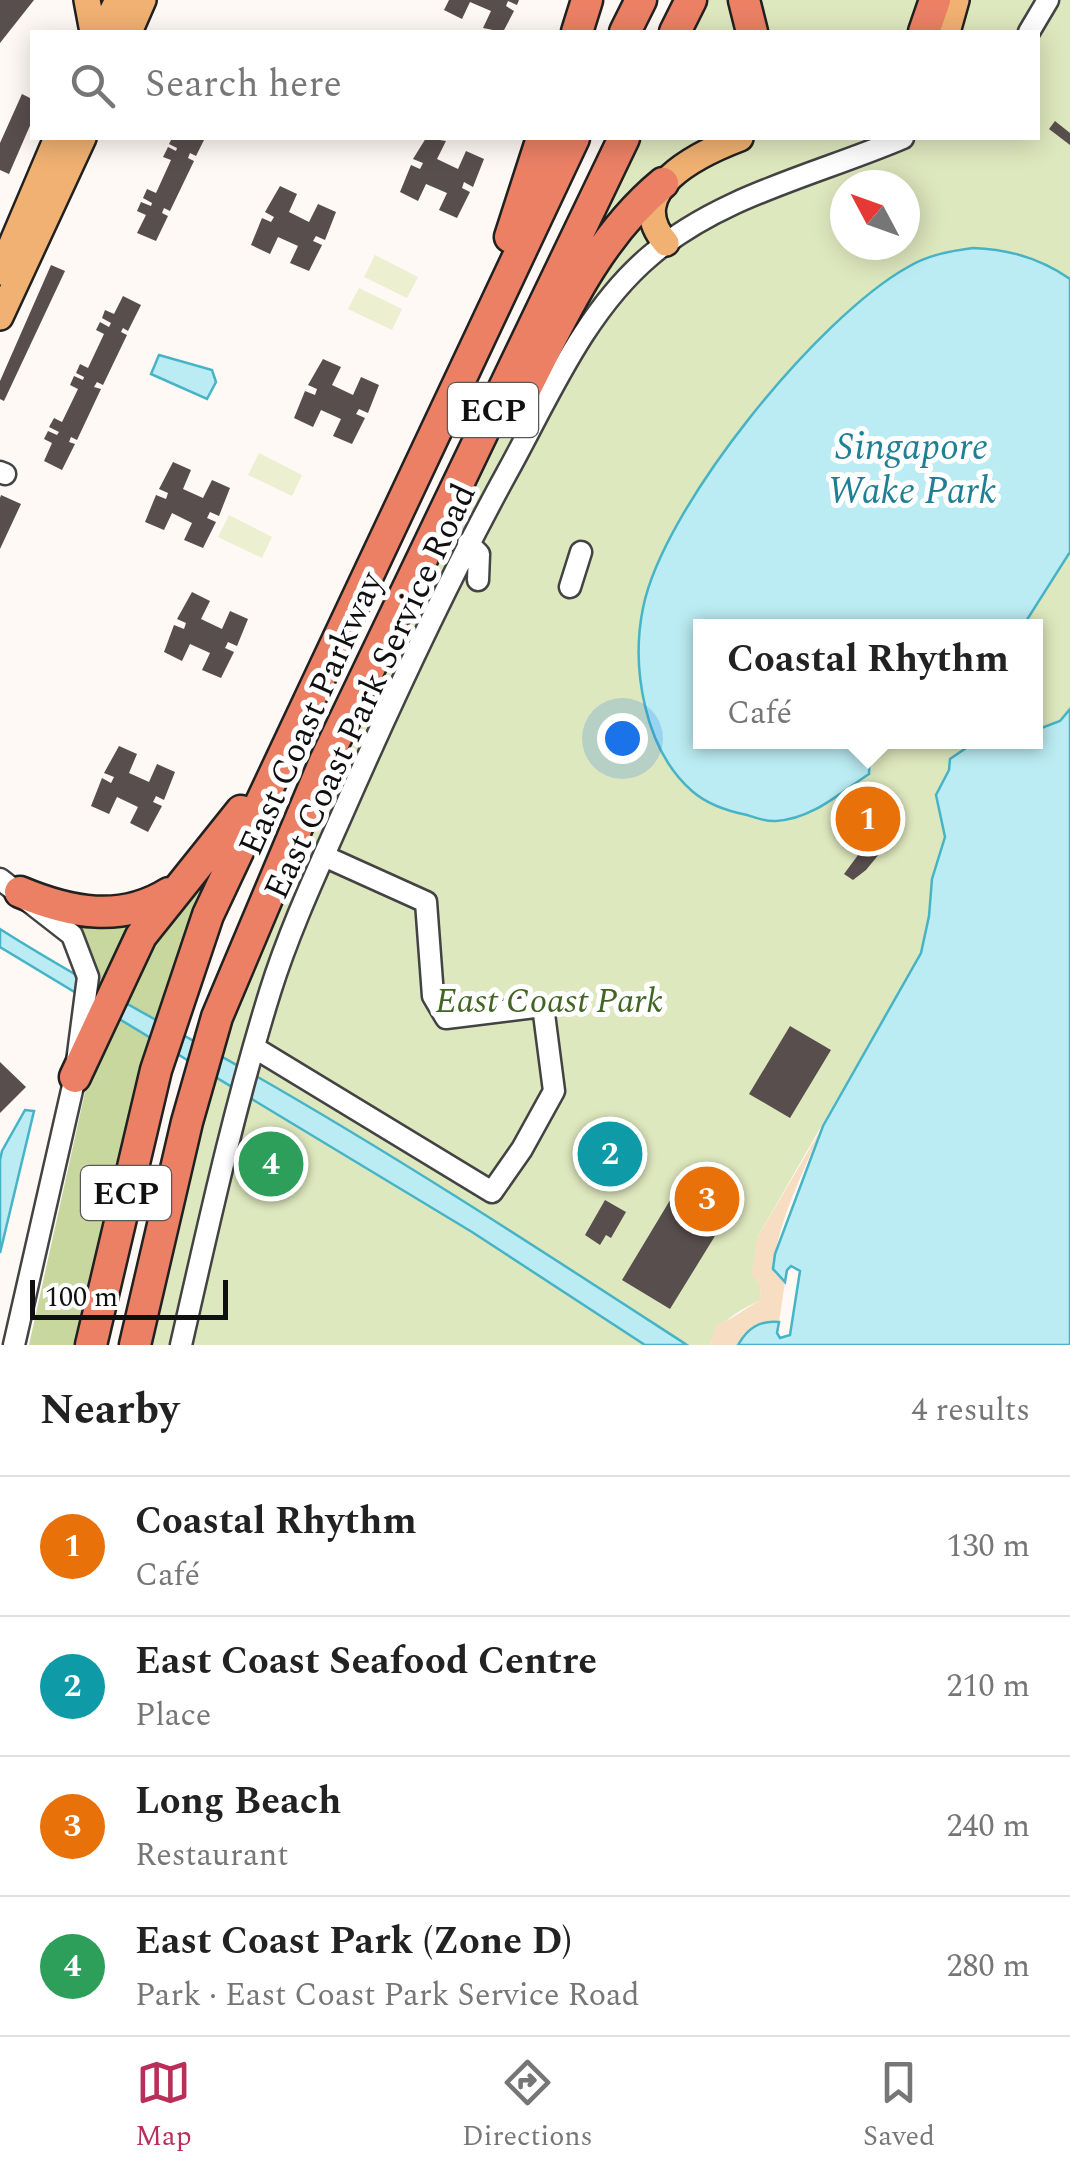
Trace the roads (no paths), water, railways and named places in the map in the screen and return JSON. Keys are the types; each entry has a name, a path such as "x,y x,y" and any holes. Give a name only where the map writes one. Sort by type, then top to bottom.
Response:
{"highway":[{"path":"578,30 587,0"},
{"path":"626,30 640,0"},
{"path":"676,30 691,0"},
{"path":"744,0 752,30"},
{"path":"925,30 935,0"},
{"path":"508,275 512,228 541,140"},
{"name":"East Coast Parkway","path":"91,1345 146,1107 208,916 573,140"},
{"name":"East Coast Parkway","path":"135,1345 204,1058 325,760 623,140"},
{"path":"361,683 428,575 595,259 630,214 663,184"},
{"path":"75,1078 102,981 221,840 285,748"},
{"path":"10,885 48,904 96,914 140,906 182,885"}],"main road":[{"path":"87,0 93,30"},
{"path":"948,30 956,0"},
{"path":"104,30 133,2"},
{"path":"129,30 133,2"},
{"path":"0,272 57,140"},
{"path":"0,316 82,140"},
{"path":"666,243 651,214 663,184 706,153 735,140"}],"street":[{"path":"1029,30 1048,0"},
{"name":"East Coast Park Service Road","path":"181,1345 217,1184 270,990 324,856 393,720 468,543 596,317 624,280 666,243 737,204 898,140"},
{"path":"468,543 479,554 478,580"},
{"path":"252,1058 492,1192 528,1140 554,1091 543,1006 446,1018 434,996 426,902 324,856"},
{"path":"10,885 72,934 102,981"},
{"path":"14,1345 75,1078"}],"water":[{"name":"Singapore Wake Park","path":"973,248 999,250 1047,265 1070,279 1070,552 1027,619 693,619 693,749 870,749 869,774 802,815 769,821 711,804 692,791 662,753 645,706 640,631 656,566 712,469 790,370 872,292 908,267 939,254"},
{"path":"159,355 212,370 216,382 207,399 151,374"},
{"path":"1070,709 1070,1345 738,1345 745,1334 765,1322 779,1322 780,1338 790,1335 800,1271 791,1266 785,1282 773,1269 775,1254 823,1126 921,953 932,879 945,837 936,795 949,770 950,759 965,749 1043,749 1043,727 1060,721"},
{"path":"0,929 365,1141 687,1345 645,1345 472,1232 0,947"},
{"path":"25,1110 34,1111 0,1253 0,1160"}],"place":[{"name":"Coastal Rhythm","path":"868,819"},
{"name":"East Coast Seafood Centre","path":"610,1154"},
{"name":"East Coast Park (Zone D)","path":"271,1164"},
{"name":"Long Beach","path":"707,1199"}],"park label":[{"name":"East Coast Park","path":"549,1000"}]}
